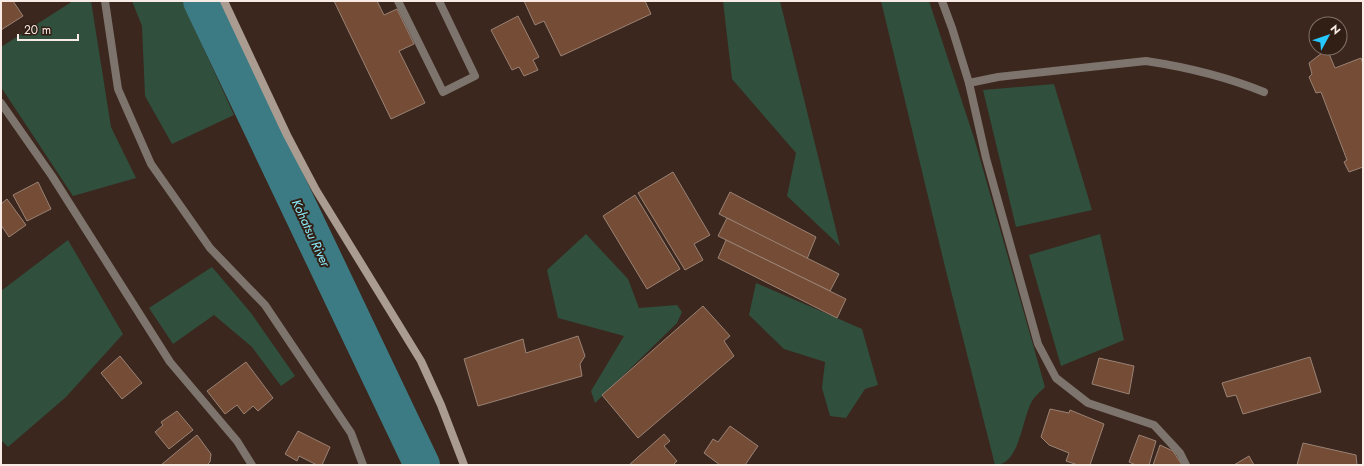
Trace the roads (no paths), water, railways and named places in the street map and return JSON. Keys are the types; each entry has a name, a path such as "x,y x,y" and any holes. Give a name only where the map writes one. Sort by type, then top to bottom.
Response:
{"street":[{"path":"105,1 118,89 151,164 210,248 265,305 351,433 363,465"},
{"path":"224,1 287,135 316,190 421,361 441,405 464,465"},
{"path":"398,1 443,92 475,76 438,1"},
{"path":"942,1 969,83 986,158 1038,344 1056,378 1088,403 1154,425 1180,453 1186,465"},
{"path":"969,83 998,77 1146,61 1169,64 1226,79 1264,92"},
{"path":"1,103 52,176 170,362 237,441 252,465"}],"waterway":[{"name":"Kohatsu River","path":"201,1 422,465"}]}
